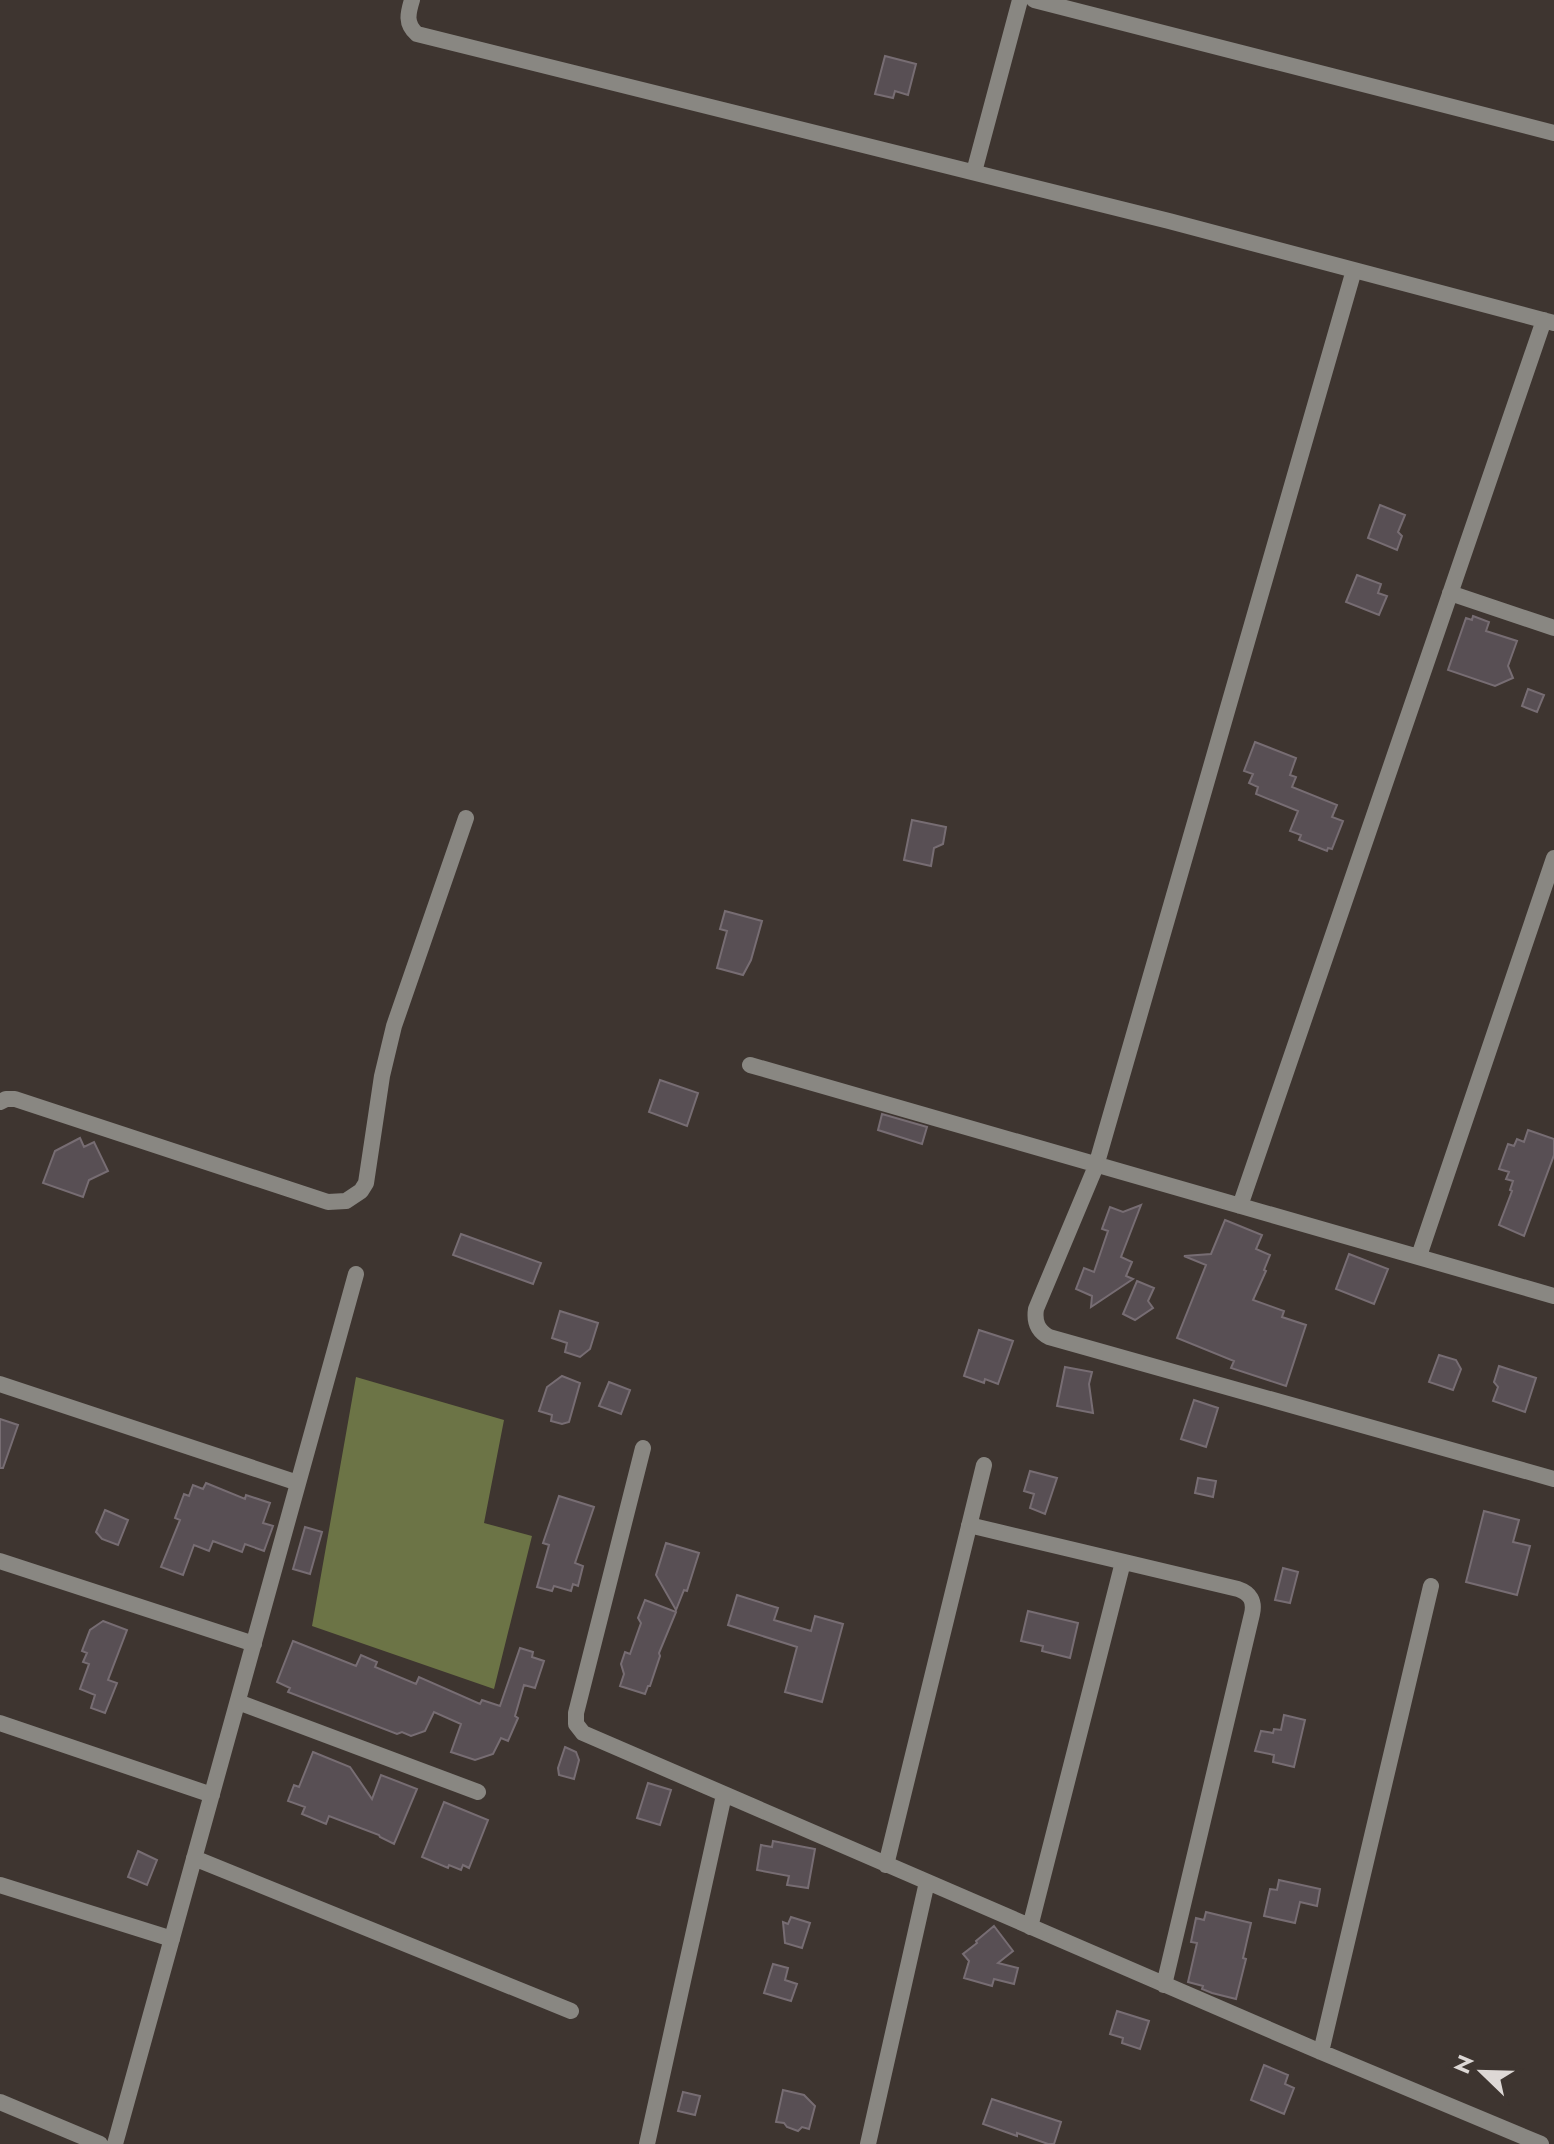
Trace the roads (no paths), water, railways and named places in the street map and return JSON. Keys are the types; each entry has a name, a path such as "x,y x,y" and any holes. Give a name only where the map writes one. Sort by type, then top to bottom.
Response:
{"street":[{"path":"412,0 408,18 417,34 974,172 1549,322 1450,593 1240,1206"},
{"path":"974,172 1020,0"},
{"path":"1034,0 1554,133"},
{"path":"1354,270 1096,1166 1036,1309 1035,1322 1049,1337 1554,1479"},
{"path":"1450,593 1554,628"},
{"path":"0,1102 15,1099 328,1202 337,1203 354,1197 361,1191 368,1174 382,1076 401,1002 466,818"},
{"path":"1419,1256 1554,858"},
{"path":"750,1065 1554,1296"},
{"path":"115,2144 356,1274"},
{"path":"0,1384 298,1483"},
{"path":"643,1448 576,1713 576,1724 588,1736 1541,2144"},
{"path":"886,1865 984,1465"},
{"path":"969,1525 1244,1591 1254,1607 1164,1985"},
{"path":"0,1561 254,1644"},
{"path":"1030,1927 1123,1562"},
{"path":"1321,2052 1431,1586"},
{"path":"238,1702 478,1792"},
{"path":"0,1723 212,1795"},
{"path":"647,2144 724,1795"},
{"path":"194,1858 571,2011"},
{"path":"868,2144 927,1882"},
{"path":"0,1885 172,1939"},
{"path":"0,2102 100,2144"}]}
